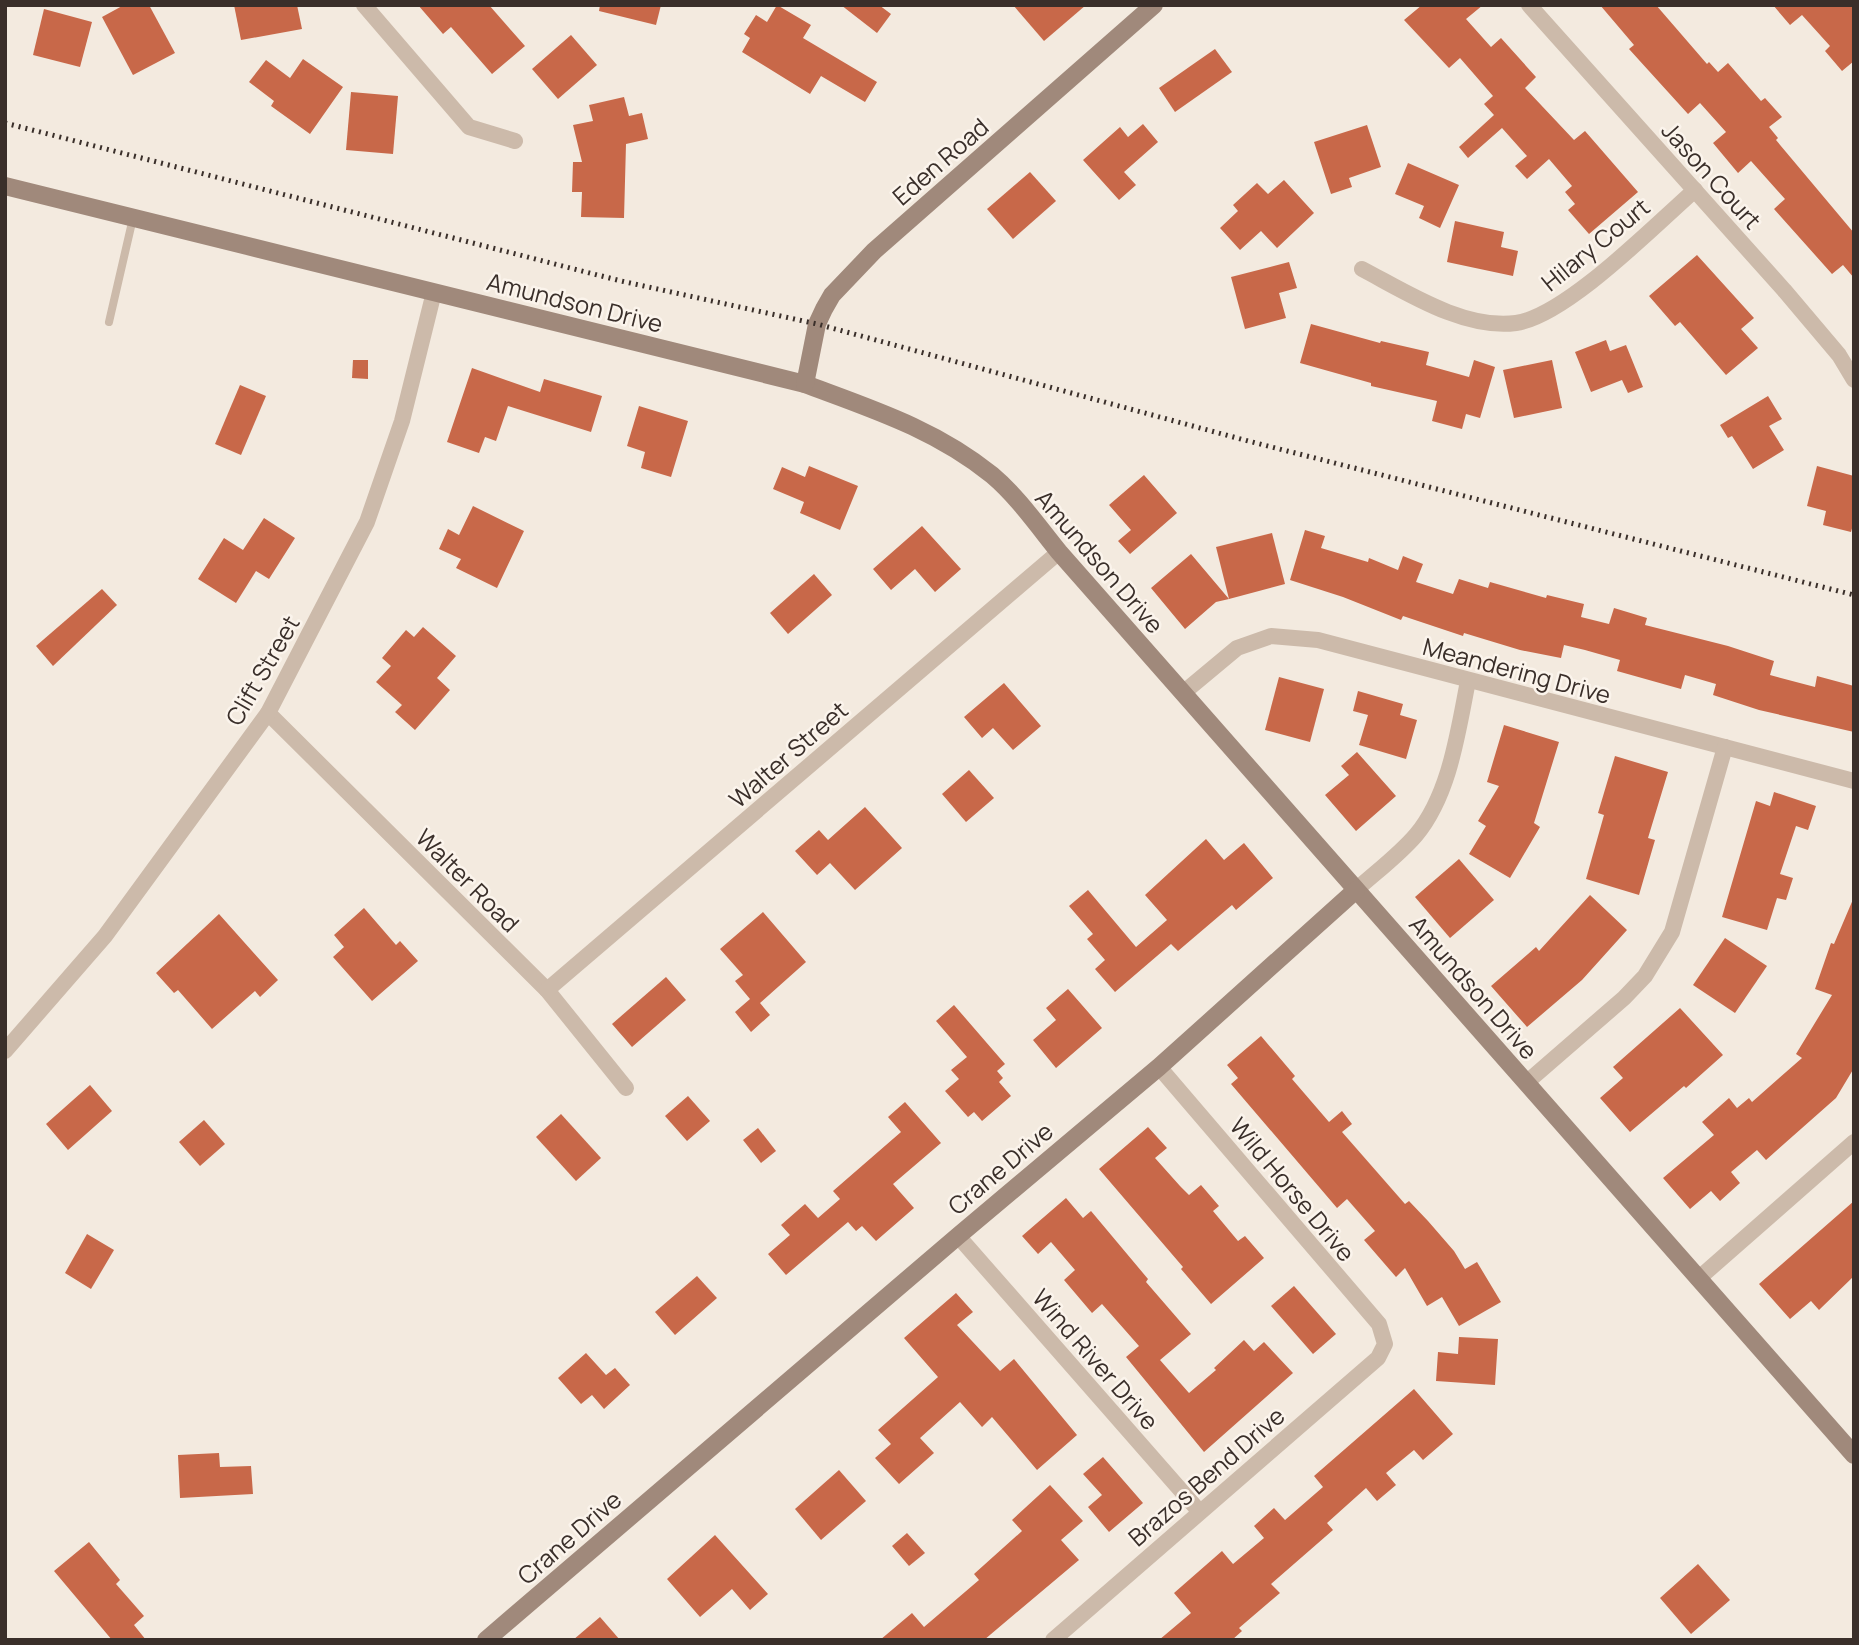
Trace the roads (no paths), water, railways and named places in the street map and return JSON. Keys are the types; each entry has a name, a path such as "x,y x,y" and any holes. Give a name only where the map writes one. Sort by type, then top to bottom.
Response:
{"street":[{"path":"364,5 469,127 515,141"},
{"name":"Eden Road","path":"805,384 817,324 832,295 874,251 1154,5"},
{"name":"Jason Court","path":"1529,5 1784,290 1839,355 1854,380"},
{"name":"Amundson Drive","path":"5,186 805,384 907,422 948,443 994,477 1854,1455"},
{"name":"Hilary Court","path":"1362,269 1435,307 1468,318 1515,323 1544,313 1575,293 1695,190"},
{"name":"Clift Street","path":"5,1051 105,936 268,713 367,522 402,421 433,292"},
{"name":"Walter Street","path":"547,990 1059,552"},
{"name":"Meandering Drive","path":"1183,693 1237,648 1271,636 1318,640 1854,781"},
{"name":"Crane Drive","path":"486,1640 1159,1067 1416,834 1430,814 1444,782 1468,681"},
{"name":"Walter Road","path":"268,713 547,990 626,1088"},
{"path":"1526,1083 1624,998 1645,976 1672,932 1725,747"},
{"name":"Wild Horse Drive","path":"1159,1067 1378,1324 1385,1344"},
{"path":"1699,1279 1854,1142"},
{"name":"Wind River Drive","path":"958,1236 1199,1511"},
{"name":"Brazos Bend Drive","path":"1053,1640 1378,1358 1385,1344"}],"lane":[{"path":"109,322 133,218"}],"railway":[{"path":"5,123 621,281 817,324 1248,441 1854,595"}]}
